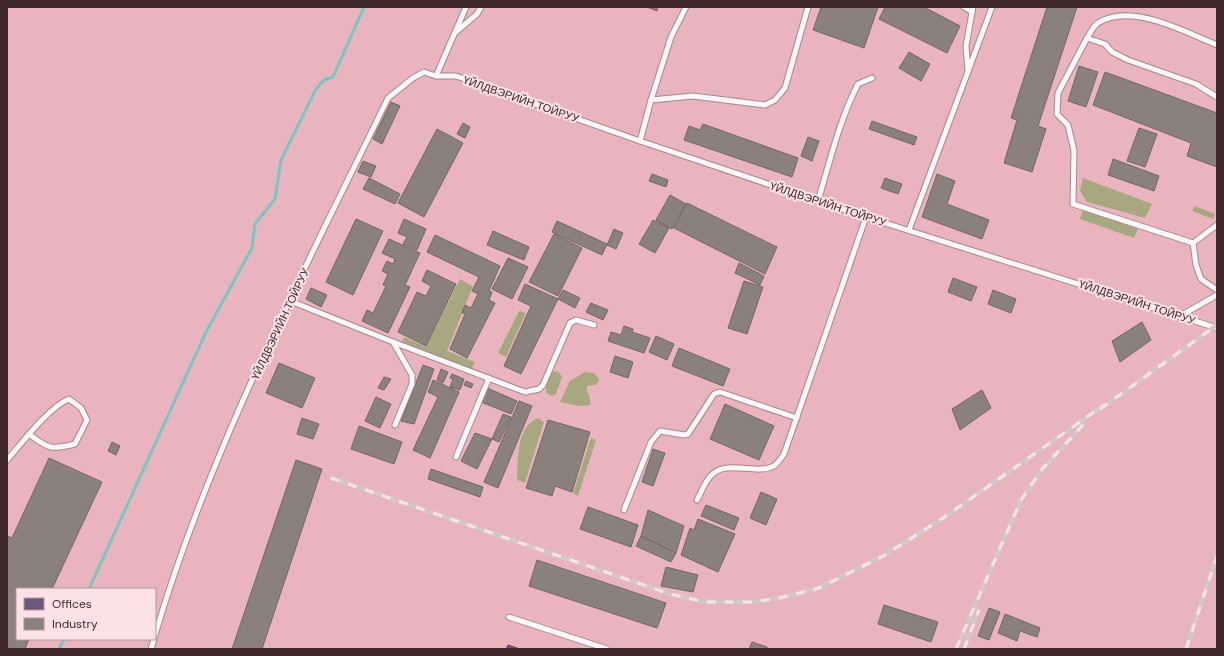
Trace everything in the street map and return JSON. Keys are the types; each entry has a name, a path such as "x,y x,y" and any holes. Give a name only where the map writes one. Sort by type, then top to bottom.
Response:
{"lane":[{"path":"436,76 466,7"},
{"path":"455,34 477,14 481,7"},
{"path":"640,141 671,37 686,7"},
{"path":"651,100 694,96 765,105 776,100 784,88 808,7"},
{"path":"964,7 973,9 966,46 968,74"},
{"path":"909,230 992,7"},
{"path":"1193,243 1073,204 1074,151 1068,125 1057,114 1058,93 1087,38 1097,24 1113,18 1140,17 1160,22 1217,45"},
{"path":"1087,38 1105,44 1112,52 1128,60 1196,84 1217,97"},
{"name":"ҮЙЛДВЭРИЙН ТОЙРУУ","path":"156,632 167,596 228,432 290,301 388,98 413,78 424,72 436,76 456,76 640,141 866,217 1217,328"},
{"path":"818,201 841,122 851,97 858,84 872,78"},
{"path":"697,500 709,477 716,472 726,468 769,468 776,465 784,454 866,217"},
{"path":"1193,243 1217,225"},
{"path":"1193,243 1196,265 1201,279 1217,290"},
{"path":"1180,316 1217,295"},
{"path":"290,301 525,392 539,389 543,385 570,323 576,320 594,325"},
{"path":"393,342 412,375 412,384 395,425"},
{"path":"456,458 489,378"},
{"path":"624,510 651,442 655,436 660,431 684,436 688,434 714,394 720,392 797,418"},
{"path":"7,460 30,435 60,403 69,400 82,408 87,420 74,444 68,446 54,449 41,443 30,435"},
{"path":"509,617 607,649"}],"shaded area":[{"path":"7,7 1217,7 1217,649 7,649"}],"green space":[{"path":"1083,178 1152,204 1145,218 1087,202 1080,191"},
{"path":"1195,206 1215,214 1213,219 1192,211"},
{"path":"1083,210 1138,229 1134,238 1080,219"},
{"path":"460,279 473,286 447,351 475,362 471,370 402,343 404,337 426,347"},
{"path":"519,311 526,313 506,357 498,353"},
{"path":"552,371 559,372 562,377 556,394 552,396 546,393 547,375"},
{"path":"585,372 593,373 598,377 599,381 595,385 587,386 587,392 590,397 590,405 578,406 560,402 570,381"},
{"path":"538,418 544,422 525,483 517,480 518,454 522,436 531,422"},
{"path":"591,438 596,440 578,496 573,493"}],"building: Offices":[{"path":"508,645 520,649 506,649"}],"building: Industry":[{"path":"647,7 658,7 657,11"},
{"path":"821,7 878,7 864,48 813,30"},
{"path":"885,7 924,7 960,26 947,53 879,19"},
{"path":"1047,7 1077,7 1038,126 1046,129 1032,172 1004,163 1017,120 1011,118"},
{"path":"909,52 930,64 921,81 899,68"},
{"path":"1079,66 1098,72 1086,107 1068,101"},
{"path":"1105,72 1217,113 1217,167 1187,156 1191,143 1093,105"},
{"path":"391,102 400,106 382,144 373,139"},
{"path":"872,121 917,137 914,145 869,129"},
{"path":"463,123 470,127 465,138 457,134"},
{"path":"703,124 798,158 792,177 684,140 689,126 700,130"},
{"path":"1139,128 1157,134 1145,167 1127,161"},
{"path":"437,129 463,143 424,217 398,203"},
{"path":"808,137 819,141 812,161 801,156"},
{"path":"1113,159 1159,176 1154,191 1108,175"},
{"path":"363,161 376,166 371,177 358,172"},
{"path":"652,174 668,180 666,187 649,181"},
{"path":"937,174 955,181 947,204 989,220 982,239 922,217"},
{"path":"369,178 400,194 395,204 363,189"},
{"path":"885,178 902,184 898,194 881,188"},
{"path":"670,195 686,204 672,229 656,220"},
{"path":"687,203 777,247 765,274 674,228"},
{"path":"356,219 383,231 353,295 326,282"},
{"path":"404,219 426,229 417,250 403,244 407,237 398,233"},
{"path":"653,220 669,228 655,253 639,244"},
{"path":"557,221 607,244 602,255 552,232"},
{"path":"614,229 623,233 616,249 607,245"},
{"path":"493,231 529,247 524,260 487,245"},
{"path":"554,234 582,248 558,296 529,282"},
{"path":"435,235 500,266 489,291 492,292 489,300 495,303 467,358 450,349 465,314 462,313 465,305 471,308 478,294 472,291 479,277 427,252"},
{"path":"389,239 420,253 405,285 410,287 388,333 362,321 367,310 373,313 386,286 383,285 388,274 382,271 387,261 393,264 395,259 382,253"},
{"path":"508,258 528,267 512,299 492,289"},
{"path":"739,263 764,276 760,285 735,273"},
{"path":"427,270 456,284 426,346 398,332 417,292 426,296 431,286 422,281"},
{"path":"953,278 977,287 971,301 948,292"},
{"path":"744,281 763,287 747,334 728,328"},
{"path":"525,284 558,299 521,374 504,366 531,306 518,300"},
{"path":"311,288 327,295 321,307 306,299"},
{"path":"563,290 580,298 575,308 558,299"},
{"path":"993,290 1016,299 1011,313 988,304"},
{"path":"591,303 608,310 603,320 586,312"},
{"path":"1142,322 1151,340 1120,362 1112,341"},
{"path":"624,326 633,329 632,332 650,338 644,353 608,341 611,332 621,335"},
{"path":"656,336 674,344 667,360 649,352"},
{"path":"679,348 730,369 723,386 672,366"},
{"path":"615,356 633,362 628,378 610,372"},
{"path":"279,363 315,378 302,408 266,393"},
{"path":"423,365 434,369 414,424 401,421"},
{"path":"441,369 448,372 443,383 437,380"},
{"path":"452,374 464,379 460,390 450,387 453,379 450,378"},
{"path":"384,377 391,379 384,390 378,388"},
{"path":"433,380 459,392 430,458 413,450 438,397 428,392"},
{"path":"466,381 473,384 471,388 464,385"},
{"path":"487,388 517,401 511,414 481,402"},
{"path":"982,390 991,408 960,430 952,409"},
{"path":"376,397 391,404 380,428 365,421"},
{"path":"519,401 532,406 498,488 484,482"},
{"path":"725,404 774,426 759,460 710,439"},
{"path":"503,414 511,417 499,442 492,439"},
{"path":"302,418 319,424 313,439 297,434"},
{"path":"548,420 590,432 572,492 555,486 552,496 526,488"},
{"path":"359,426 402,442 394,464 351,449"},
{"path":"475,433 492,439 477,469 461,461"},
{"path":"112,442 120,446 116,455 108,451"},
{"path":"653,449 665,453 653,486 642,482"},
{"path":"49,458 102,482 52,588 16,588 16,640 29,640 25,649 7,648 7,536 12,538"},
{"path":"296,460 322,469 262,649 232,649"},
{"path":"431,469 483,487 480,497 428,479"},
{"path":"761,492 777,499 766,525 750,518"},
{"path":"706,505 739,518 734,530 701,516"},
{"path":"588,507 638,525 631,547 580,529"},
{"path":"648,510 684,526 676,553 641,536"},
{"path":"698,519 735,534 718,572 681,555 690,528 694,530"},
{"path":"641,536 676,553 671,562 636,546"},
{"path":"537,560 666,603 657,628 529,586"},
{"path":"666,567 698,575 693,592 661,586"},
{"path":"884,605 938,622 931,642 878,624"},
{"path":"989,608 1000,612 989,640 978,636"},
{"path":"1005,614 1040,628 1037,637 1020,631 1017,641 998,633"},
{"path":"752,642 767,647 767,649 749,649"}],"waterway":[{"path":"89,588 206,332 252,248 255,224 275,199 281,160 316,89 324,80 333,77 364,7"},
{"path":"59,649 64,640"}],"railway":[{"path":"1100,409 1217,325"},
{"path":"331,478 670,594 705,602 754,602 784,597 819,588 885,555 946,516 1104,405"},
{"path":"956,649 1021,500 1043,468 1083,425"},
{"path":"1186,649 1217,556"},
{"path":"964,649 979,610"}]}
